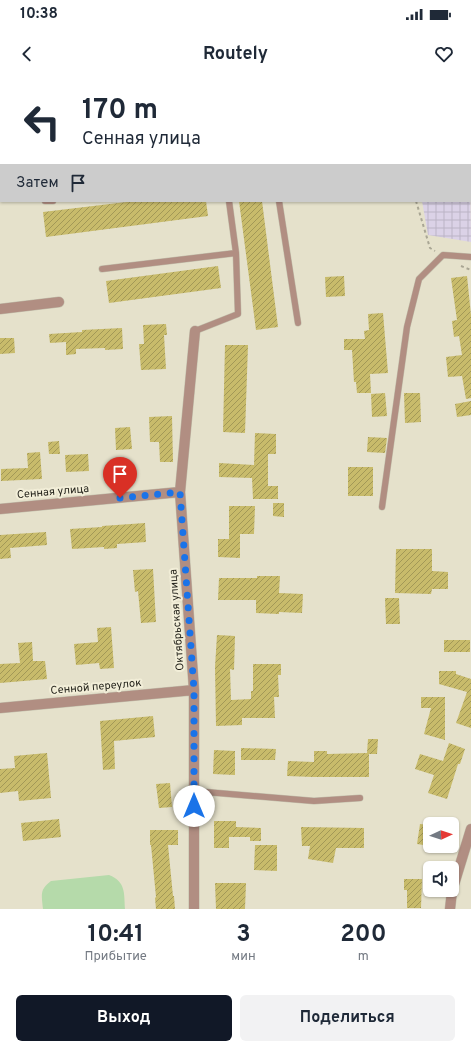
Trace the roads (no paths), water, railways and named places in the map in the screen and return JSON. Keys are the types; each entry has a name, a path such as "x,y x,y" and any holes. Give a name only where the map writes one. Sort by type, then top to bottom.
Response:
{"street":[{"path":"0,309 59,302"},
{"name":"Октябрьская улица","path":"194,909 194,690 180,492 195,331"},
{"name":"Сенная улица","path":"0,509 180,492"},
{"name":"Сенной переулок","path":"0,708 194,690"},
{"path":"450,909 452,891 471,829"}],"lane":[{"path":"195,331 238,314 236,253 229,202"},
{"path":"279,202 298,323"},
{"path":"102,270 236,253"},
{"path":"382,507 407,327 419,279 443,255 471,257"},
{"path":"194,791 314,801 360,798"}]}
